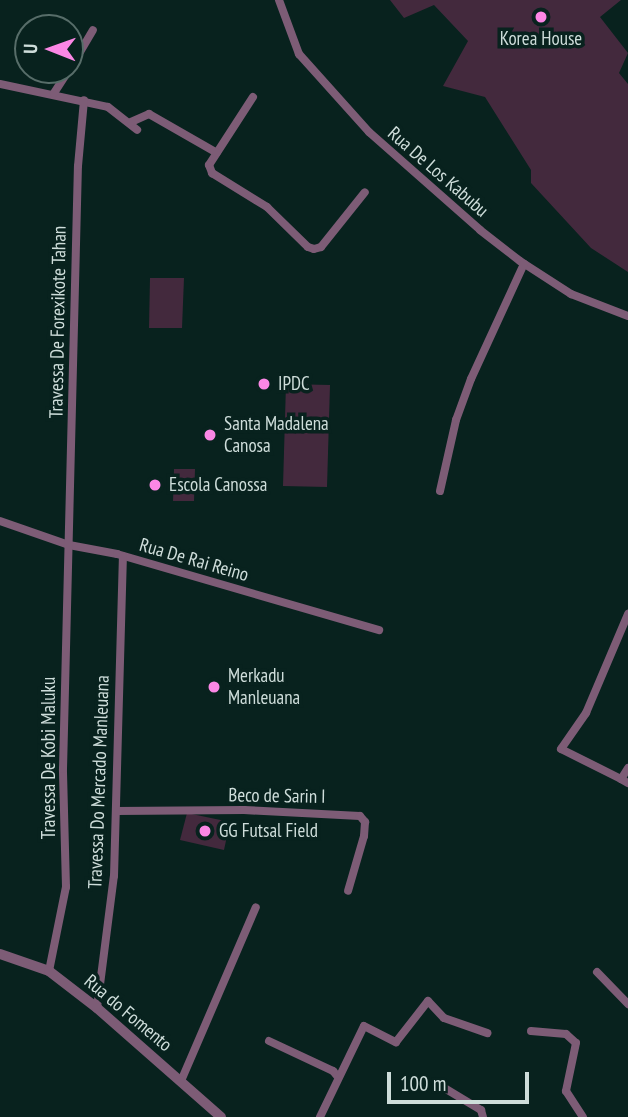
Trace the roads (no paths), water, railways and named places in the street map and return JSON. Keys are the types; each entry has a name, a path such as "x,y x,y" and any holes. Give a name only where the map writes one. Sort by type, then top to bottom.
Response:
{"street":[{"name":"Rua De Los Kabubu","path":"279,0 287,31 299,54 369,132 480,230 524,264 570,294 628,316"},
{"path":"84,46 93,30"},
{"path":"0,84 54,93 108,107 131,122 137,130"},
{"path":"54,93 60,84"},
{"path":"253,97 209,166 212,173 267,207 308,247 314,249 321,247 365,192"},
{"name":"Travessa De Forexikote Tahan","path":"69,544 78,166 83,100"},
{"path":"131,122 149,114 217,153"},
{"path":"440,491 463,400 524,264"},
{"name":"Rua De Rai Reino","path":"0,521 69,544 123,556 379,629"},
{"name":"Travessa De Kobi Maluku","path":"49,971 66,887 63,769 69,544"},
{"name":"Travessa Do Mercado Manleuana","path":"97,1008 110,925 123,556"},
{"path":"628,614 586,713 562,749 625,781 628,768"},
{"name":"Beco de Sarin I","path":"116,811 244,810 359,816 365,822 364,836 348,891"},
{"path":"181,1082 256,907"},
{"name":"Rua do Fomento","path":"0,954 49,971 97,1008 221,1117"},
{"path":"597,972 628,1004"},
{"path":"320,1117 360,1028 367,1026 396,1042 428,1001 443,1018 487,1033"},
{"path":"531,1031 566,1034 576,1043 566,1091 583,1117"},
{"path":"269,1041 333,1071 338,1077"},
{"path":"446,1089 481,1110 483,1117"}],"place":[{"name":"Korea House","path":"541,17"},
{"name":"IPDC","path":"264,384"},
{"name":"Santa Madalena Canosa","path":"210,435"},
{"name":"Escola Canossa","path":"155,485"},
{"name":"Merkadu Manleuana","path":"214,687"},
{"name":"GG Futsal Field","path":"205,831"}]}
